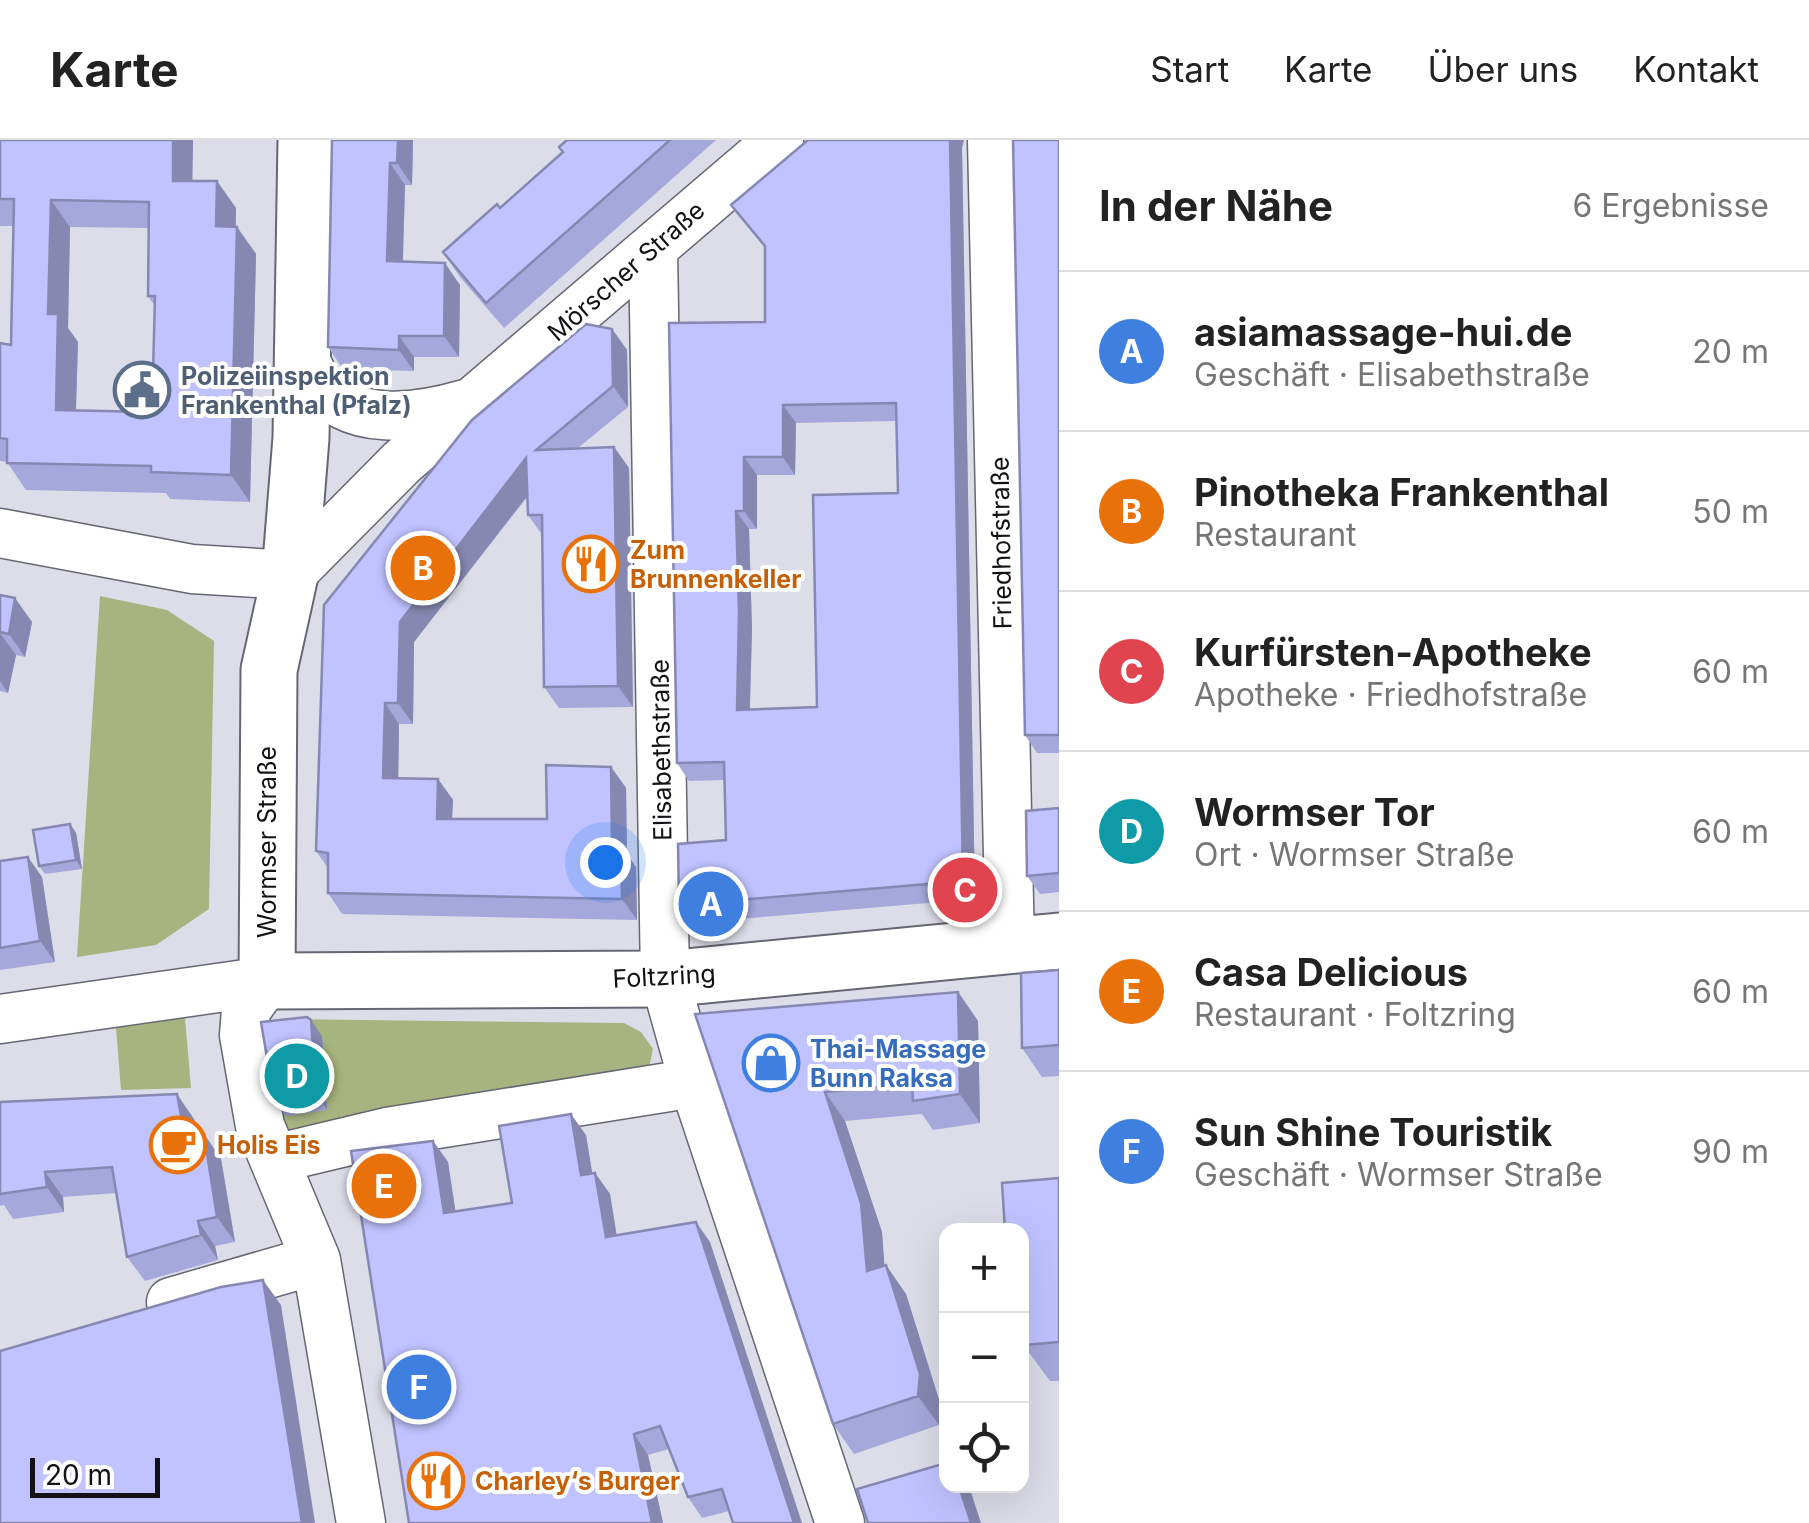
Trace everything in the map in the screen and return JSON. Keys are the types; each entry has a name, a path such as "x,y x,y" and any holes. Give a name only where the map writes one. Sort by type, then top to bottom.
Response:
{"street":[{"name":"Wormser Straße","path":"306,140 301,438 290,575 268,670 267,981 246,1010 244,1036 260,1126 316,1260 361,1523"},
{"name":"Friedhofstraße","path":"992,140 1034,944"},
{"name":"Mörscher Straße","path":"290,575 386,476 652,249 762,147"},
{"name":"Elisabethstraße","path":"652,249 665,979 694,1083 840,1523"},
{"name":"Mörscher Straße","path":"302,352 316,382 327,392 338,401 372,414 403,418 473,401"},
{"path":"0,533 192,569 290,575"},
{"name":"Foltzring","path":"267,981 665,979 1034,944"},
{"path":"0,1019 267,981"},
{"path":"274,1159 387,1132 694,1083"},
{"path":"130,1314 316,1260"}],"green space":[{"path":"100,596 167,610 214,641 209,909 156,945 77,957"},
{"path":"185,1018 191,1088 121,1090 116,1028"},
{"path":"278,1019 624,1023 641,1032 653,1049 649,1068 291,1132 277,1126 266,1027"}],"building":[{"path":"0,140 173,140 173,181 217,181 216,226 237,227 231,475 151,472 151,466 7,463 7,439 0,438 0,343 11,345 14,199 0,199","holes":["51,200 149,202 148,296 155,296 152,412 56,410 58,314 48,314"]},
{"path":"332,140 398,140 397,163 390,163 387,261 445,263 444,336 399,336 399,350 328,347"},
{"path":"567,140 670,140 486,303 443,252 563,152 559,147"},
{"path":"808,140 950,140 963,881 679,905 678,844 726,840 724,762 677,763 669,323 765,322 765,246 731,205","holes":["896,403 898,493 813,495 817,707 737,710 736,511 744,511 744,457 783,457 783,405"]},
{"path":"1013,140 1059,140 1059,735 1025,735"},
{"path":"586,324 612,329 613,386 536,450 614,447 618,686 544,687 542,515 528,515 526,458 400,622 398,703 385,703 383,778 438,779 437,819 547,819 546,765 611,767 612,846 621,846 622,899 328,893 328,853 316,851 324,605 472,420"},
{"path":"0,595 15,598 9,634 0,632"},
{"path":"1059,808 1059,873 1027,876 1026,811"},
{"path":"70,824 76,860 39,866 33,830"},
{"path":"28,857 40,941 0,948 0,861"},
{"path":"1059,970 1059,1045 1022,1048 1021,973"},
{"path":"958,992 960,1094 913,1101 912,1084 825,1092 861,1203 867,1271 886,1265 920,1374 918,1396 833,1424 695,1014"},
{"path":"307,1017 311,1020 316,1093 274,1099 261,1022"},
{"path":"177,1094 185,1137 204,1134 217,1217 198,1221 201,1235 127,1257 112,1167 45,1172 47,1187 0,1194 0,1102"},
{"path":"571,1114 581,1175 595,1173 606,1237 696,1222 794,1523 733,1523 722,1489 688,1497 660,1426 634,1434 652,1523 409,1523 351,1151 433,1141 444,1213 512,1203 499,1126"},
{"path":"1059,1178 1059,1342 1029,1345 1029,1223 1005,1223 1002,1183"},
{"path":"263,1280 302,1523 0,1523 0,1351 221,1287"},
{"path":"939,1465 939,1493 961,1493 971,1523 868,1523 857,1489"}],"place":[{"name":"Polizeiinspektion Frankenthal (Pfalz)","path":"142,390"},
{"name":"Zum Brunnenkeller","path":"591,564"},
{"name":"Pinotheka Frankenthal","path":"423,568"},
{"name":"Kurfürsten-Apotheke","path":"965,890"},
{"name":"asiamassage-hui.de","path":"711,904"},
{"name":"Thai-Massage Bunn Raksa","path":"771,1063"},
{"name":"Wormser Tor","path":"297,1076"},
{"name":"Holis Eis","path":"178,1145"},
{"name":"Casa Delicious","path":"384,1186"},
{"name":"Sun Shine Touristik","path":"419,1387"},
{"name":"Charley‘s Burger","path":"436,1481"}]}
